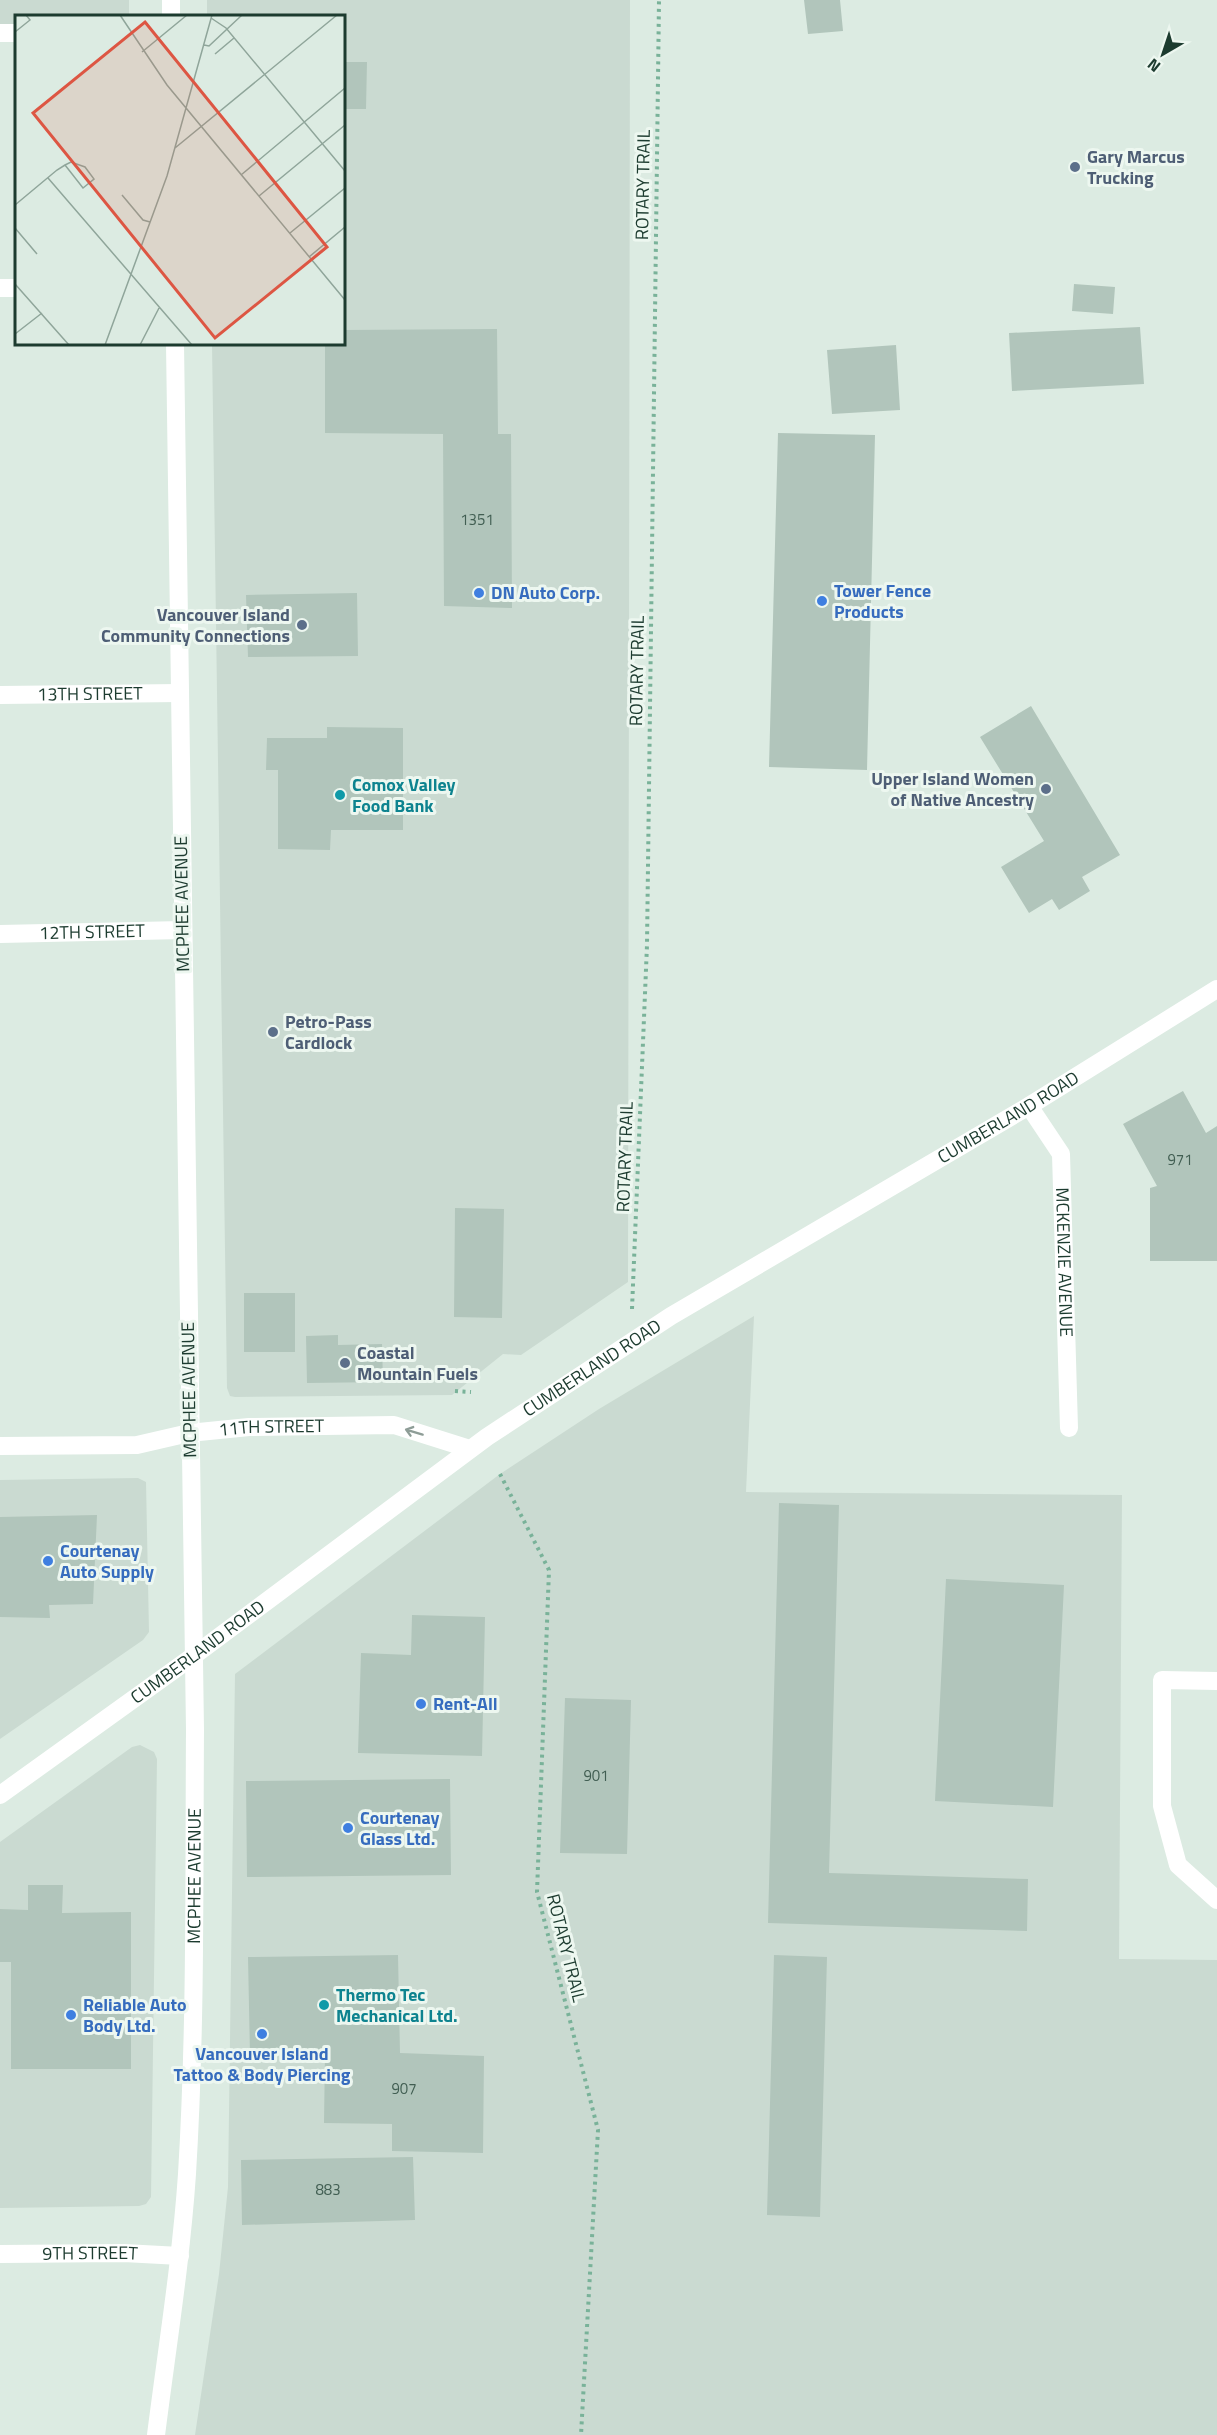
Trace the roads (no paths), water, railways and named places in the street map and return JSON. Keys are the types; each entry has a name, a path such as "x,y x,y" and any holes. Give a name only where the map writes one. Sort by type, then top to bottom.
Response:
{"street":[{"name":"MCPHEE AVENUE","path":"156,2435 180,2256 187,2173 194,1909 195,1730 192,1657 175,345"},
{"name":"13TH STREET","path":"0,695 180,693"},
{"name":"12TH STREET","path":"0,934 183,930"},
{"name":"CUMBERLAND ROAD","path":"0,1794 192,1657 470,1449 671,1316 1029,1106 1217,989"},
{"name":"MCKENZIE AVENUE","path":"1029,1106 1061,1154 1069,1428"},
{"name":"11TH STREET","path":"0,1446 137,1445 189,1433 249,1427 394,1425 470,1449"},
{"path":"1217,1681 1162,1680 1162,1806 1178,1865 1217,1900"},
{"name":"9TH STREET","path":"0,2254 124,2253 180,2256"}],"place":[{"name":"Gary Marcus Trucking","path":"1075,167"},
{"name":"DN Auto Corp.","path":"479,593"},
{"name":"Tower Fence Products","path":"822,601"},
{"name":"Vancouver Island Community Connections","path":"302,625"},
{"name":"Upper Island Women of Native Ancestry","path":"1046,789"},
{"name":"Comox Valley Food Bank","path":"340,795"},
{"name":"Petro-Pass Cardlock","path":"273,1032"},
{"name":"Coastal Mountain Fuels","path":"345,1363"},
{"name":"Courtenay Auto Supply","path":"48,1561"},
{"name":"Rent-All","path":"421,1704"},
{"name":"Courtenay Glass Ltd.","path":"348,1828"},
{"name":"Thermo Tec Mechanical Ltd.","path":"324,2005"},
{"name":"Reliable Auto Body Ltd.","path":"71,2015"},
{"name":"Vancouver Island Tattoo & Body Piercing","path":"262,2034"}]}
